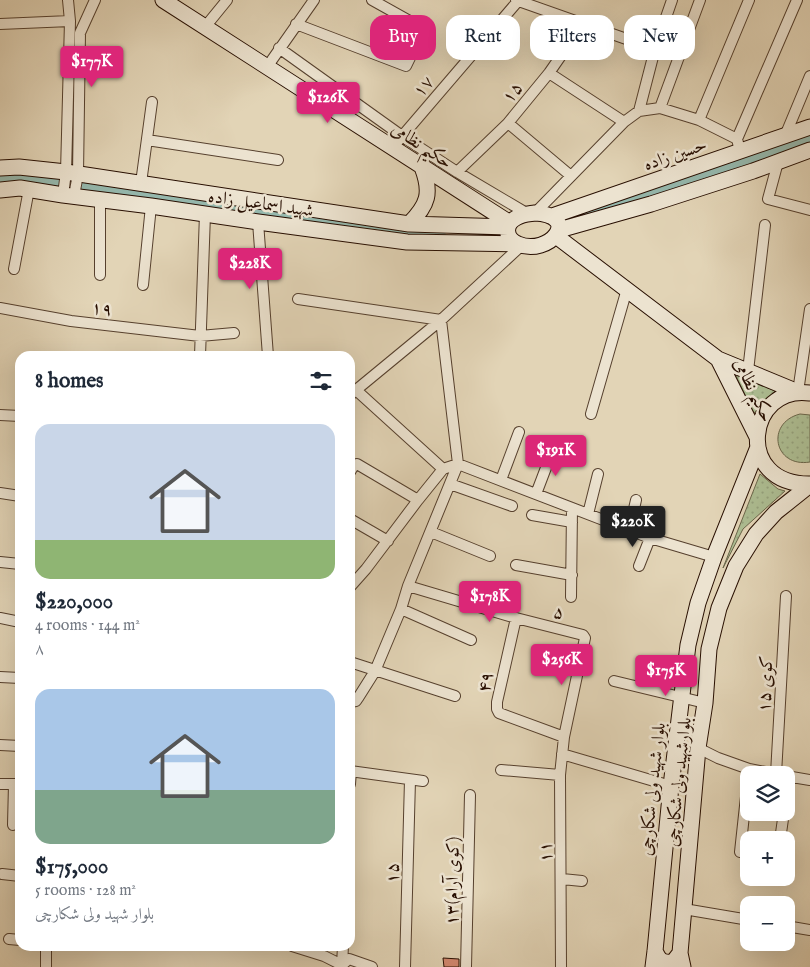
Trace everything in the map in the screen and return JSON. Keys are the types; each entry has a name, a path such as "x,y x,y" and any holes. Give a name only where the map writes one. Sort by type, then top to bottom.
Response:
{"main road":[{"name":"حکیم نظامی","path":"163,0 267,67 397,142 422,167 509,225"},
{"name":"حسین زاده","path":"552,216 739,145 785,136 810,127"},
{"path":"558,233 557,221 548,214 531,214 517,217 509,225 507,232 510,238 520,244 540,245 548,242 558,233 651,204 810,150"},
{"name":"شهید اسماعیل زاده","path":"0,168 19,167 72,173 409,224 509,225"},
{"path":"409,224 419,214 428,193 427,180 422,167"},
{"name":"شهید اسماعیل زاده","path":"0,190 29,189 68,196 407,242 520,244"},
{"name":"حکیم نظامی","path":"558,233 627,289 718,358 804,392"},
{"name":"حکیم نظامی","path":"718,358 757,442 762,461 771,472 783,480 810,485"},
{"name":"بلوار شهید ولی شکارچی","path":"653,967 681,697 688,645 698,603 757,442 759,424 765,412 785,396 804,392"},
{"name":"بلوارشهید ولی شکارچی","path":"682,960 684,909 698,748 705,703 709,649 719,608 736,566 756,534 776,512 810,485"},
{"path":"655,951 659,960 665,963 682,960"}],"street":[{"path":"68,0 70,21 72,173"},
{"path":"68,196 72,173 80,33 95,0"},
{"path":"205,27 227,0"},
{"path":"267,67 314,0"},
{"path":"296,24 406,66 424,29 372,0"},
{"path":"639,111 655,49 672,0"},
{"path":"660,108 700,0"},
{"path":"699,120 749,0"},
{"path":"280,48 397,142 457,172 531,214 624,122 639,111 660,108 699,120 739,145 797,0"},
{"path":"517,1 557,15"},
{"name":"۱۷","path":"397,142 517,1"},
{"path":"0,24 70,21"},
{"name":"۱۵","path":"457,172 508,123 558,60"},
{"path":"549,73 624,122"},
{"path":"785,136 810,76"},
{"path":"141,183 152,102"},
{"path":"508,123 571,176"},
{"path":"147,140 278,160"},
{"path":"778,162 768,199 810,210"},
{"path":"14,269 29,189"},
{"path":"100,199 100,275"},
{"path":"142,285 151,206"},
{"path":"200,351 205,214"},
{"path":"258,222 268,351"},
{"path":"748,371 765,225"},
{"path":"355,391 441,320 520,244"},
{"path":"591,414 627,289"},
{"path":"298,299 441,320"},
{"name":"۱۹","path":"0,308 71,321 200,336 234,333"},
{"path":"804,392 810,309"},
{"path":"355,701 375,671 458,464 441,320"},
{"path":"355,395 443,470"},
{"path":"0,415 15,416"},
{"path":"501,480 519,432"},
{"path":"536,494 552,452"},
{"path":"355,466 358,464 418,500"},
{"path":"355,581 443,470 458,464 630,531 714,558"},
{"path":"588,514 598,474"},
{"path":"450,484 512,506"},
{"path":"0,493 15,495"},
{"path":"630,531 636,500"},
{"path":"571,597 572,508"},
{"path":"532,515 572,522"},
{"path":"355,522 388,541"},
{"path":"430,532 490,556"},
{"path":"639,566 650,538"},
{"path":"0,562 15,564"},
{"path":"516,565 572,575"},
{"name":"۵","path":"408,586 516,618 583,635 585,638"},
{"name":"کوی ۱۵","path":"783,766 786,596"},
{"path":"401,609 471,640"},
{"path":"0,618 15,621"},
{"name":"۴۹","path":"516,618 496,709 498,713 564,737"},
{"name":"۱۱","path":"561,967 560,775 564,737 585,638"},
{"path":"355,664 455,696"},
{"path":"0,677 15,678"},
{"path":"614,681 705,703"},
{"path":"0,745 15,746"},
{"path":"698,748 718,758 743,766"},
{"path":"562,754 671,786"},
{"path":"501,770 560,775"},
{"path":"355,772 423,781"},
{"path":"795,777 810,780"},
{"name":"۱۵","path":"405,967 410,780"},
{"path":"0,784 15,784"},
{"name":"۱۳(کوی آرام)","path":"466,967 470,795"},
{"path":"12,825 15,800"},
{"path":"2,874 15,875"},
{"path":"562,880 582,881"},
{"path":"684,909 740,918"},
{"path":"795,928 810,930"},
{"path":"9,939 15,940"},
{"path":"46,951 46,967"},
{"path":"308,951 324,956 342,966"},
{"path":"342,966 343,951"},
{"path":"342,966 349,959 372,967"}],"green space":[{"path":"734,372 775,391 754,413"},
{"path":"800,414 810,415 810,462 798,462 788,458 778,444 778,435 782,426 789,419"},
{"path":"760,474 778,489 785,491 743,529 723,568"}],"building":[{"path":"443,958 459,959 459,967 444,967"}],"waterway":[{"path":"586,215 810,138"},
{"path":"0,177 35,178 442,237"},
{"path":"482,238 504,235"}]}
